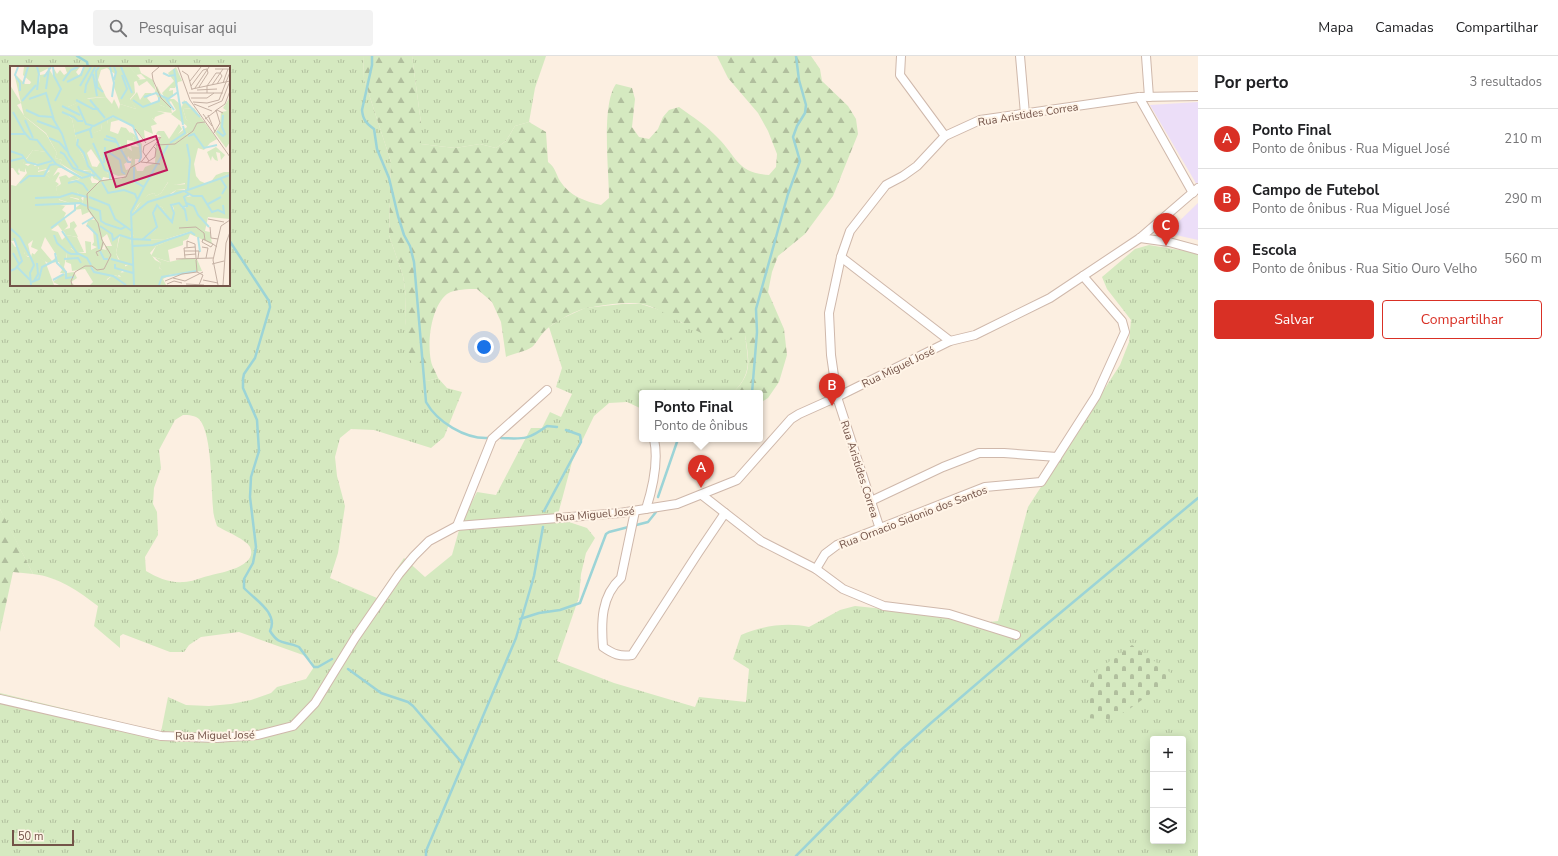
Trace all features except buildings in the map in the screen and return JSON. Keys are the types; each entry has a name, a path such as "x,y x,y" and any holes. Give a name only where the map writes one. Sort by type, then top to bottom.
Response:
{"street":[{"path":"901,56 900,75 945,136"},
{"path":"1020,56 1025,114"},
{"path":"1146,56 1149,97"},
{"name":"Rua Aristides Correa","path":"880,529 837,398 831,354 829,313 840,257 850,231 886,185 903,176 917,166 945,136 980,120 1139,97 1198,96"},
{"path":"1139,97 1196,191"},
{"name":"Rua Miguel José","path":"0,699 161,736 216,738 258,735 293,726 316,703 355,638 414,556 429,541 457,526 635,511 677,504 737,480 791,420 799,414 837,398 950,341 975,335 1050,298 1140,238 1196,191"},
{"path":"1140,238 1169,242 1198,250"},
{"path":"840,257 950,341"},
{"name":"Rua Ornacio Sidonio dos Santos","path":"816,569 826,554 837,545 985,487 1041,482 1096,396 1125,332 1122,321 1084,276"},
{"path":"457,526 492,439 547,390"},
{"path":"646,509 654,484 656,448 655,442"},
{"path":"871,501 943,467 979,453 1004,453 1056,457"},
{"path":"702,495 761,541 816,569 843,589 884,606 949,614 1016,635"},
{"path":"635,511 621,578 613,585 606,599 602,626 603,647 614,654 624,656 632,655 725,513"}],"shaded area":[{"path":"1198,102 1198,184 1197,185 1150,105"},
{"path":"1198,203 1198,240 1167,233"}],"green space":[{"path":"0,56 363,56 364,79 391,162 389,235 403,276 406,296 405,318 407,333 427,381 438,378 447,388 462,392 444,437 431,448 374,430 351,429 340,438 335,457 337,476 345,506 338,553 330,578 377,598 404,558 425,577 452,555 461,523 477,492 496,495 531,428 542,428 550,412 561,417 572,394 556,387 562,368 549,327 561,319 585,308 622,304 641,304 666,312 682,323 745,335 748,366 744,379 736,390 639,390 639,408 627,402 609,403 594,416 572,462 557,518 587,528 595,538 586,553 581,574 579,597 557,661 614,683 695,707 699,697 746,702 749,669 733,659 741,635 757,629 783,625 809,627 840,610 855,606 923,613 974,624 998,621 1028,507 1120,365 1129,342 1131,320 1107,289 1102,277 1135,249 1149,245 1198,253 1198,856 0,856 0,693 161,732 168,697 186,705 209,706 251,700 271,693 277,687 306,679 314,667 311,660 303,655 239,632 201,637 189,645 184,652 170,652 123,634 120,636 120,648 94,626 98,606 76,590 60,581 33,574 0,509","holes":["183,415 190,415 200,420 207,438 213,510 217,526 245,541 250,547 251,554 249,560 244,564 228,571 193,581 173,582 164,580 146,571 145,557 158,535 157,512 153,504 154,488 161,468 159,450 175,420"]},
{"path":"363,56 412,56 421,123 421,144 455,148 480,144 496,148 506,141 515,126 529,122 546,132 548,162 554,168 560,181 568,191 589,202 601,205 609,198 607,122 611,94 616,84 632,88 635,99 632,127 639,137 649,139 658,129 663,117 669,110 679,107 714,134 744,167 758,174 769,175 776,167 777,154 768,131 758,113 728,78 717,56 811,56 820,69 822,81 848,106 856,119 858,134 833,196 805,234 778,256 772,272 768,292 784,329 787,355 779,382 768,398 763,401 763,390 736,390 747,373 748,352 745,335 733,339 720,339 693,329 667,314 642,304 614,304 576,311 546,329 532,347 506,357 501,322 492,302 477,289 450,292 437,307 430,335 430,353 438,378 427,381 412,365 408,351 405,318 406,296 403,276 389,235 391,162 364,79"},
{"path":"412,56 546,56 535,88 529,122 515,126 506,141 496,148 480,144 455,148 421,144 421,123"},
{"path":"0,509 33,574 13,572 0,632"},
{"path":"1132,645 1175,676 1128,710 1107,720 1088,718 1090,685 1098,670"}],"waterway":[{"path":"77,56 87,62 88,66"},
{"path":"372,56 372,65 362,113 365,121 374,129 377,149 389,178 398,216 404,235 410,246 414,262 426,402 437,416 452,428 470,436 488,438"},
{"path":"752,390 757,332 756,309 788,194 800,161 793,137 797,126 805,113 806,105 799,80 796,56"},
{"path":"230,242 269,301 270,307 255,358 244,374 243,379 243,388 257,420 259,451 251,477 250,497 256,547 253,563 244,579 244,588 268,612 272,624 270,631 277,639 299,647 314,667 318,667 332,659"},
{"path":"501,438 526,438 547,426 557,427"},
{"path":"544,511 581,442 580,435 566,430"},
{"path":"658,497 677,442"},
{"path":"796,856 901,750 931,723 1198,498"},
{"path":"520,619 539,613 560,610 580,603 606,534 648,522 656,512"},
{"path":"426,856 426,851 516,638 534,576 543,527"},
{"path":"348,669 381,693 408,702 413,706 463,764"}],"place":[{"name":"Escola","path":"1166,246"},
{"name":"Campo de Futebol","path":"832,406"},
{"name":"Ponto Final","path":"701,488"}]}
